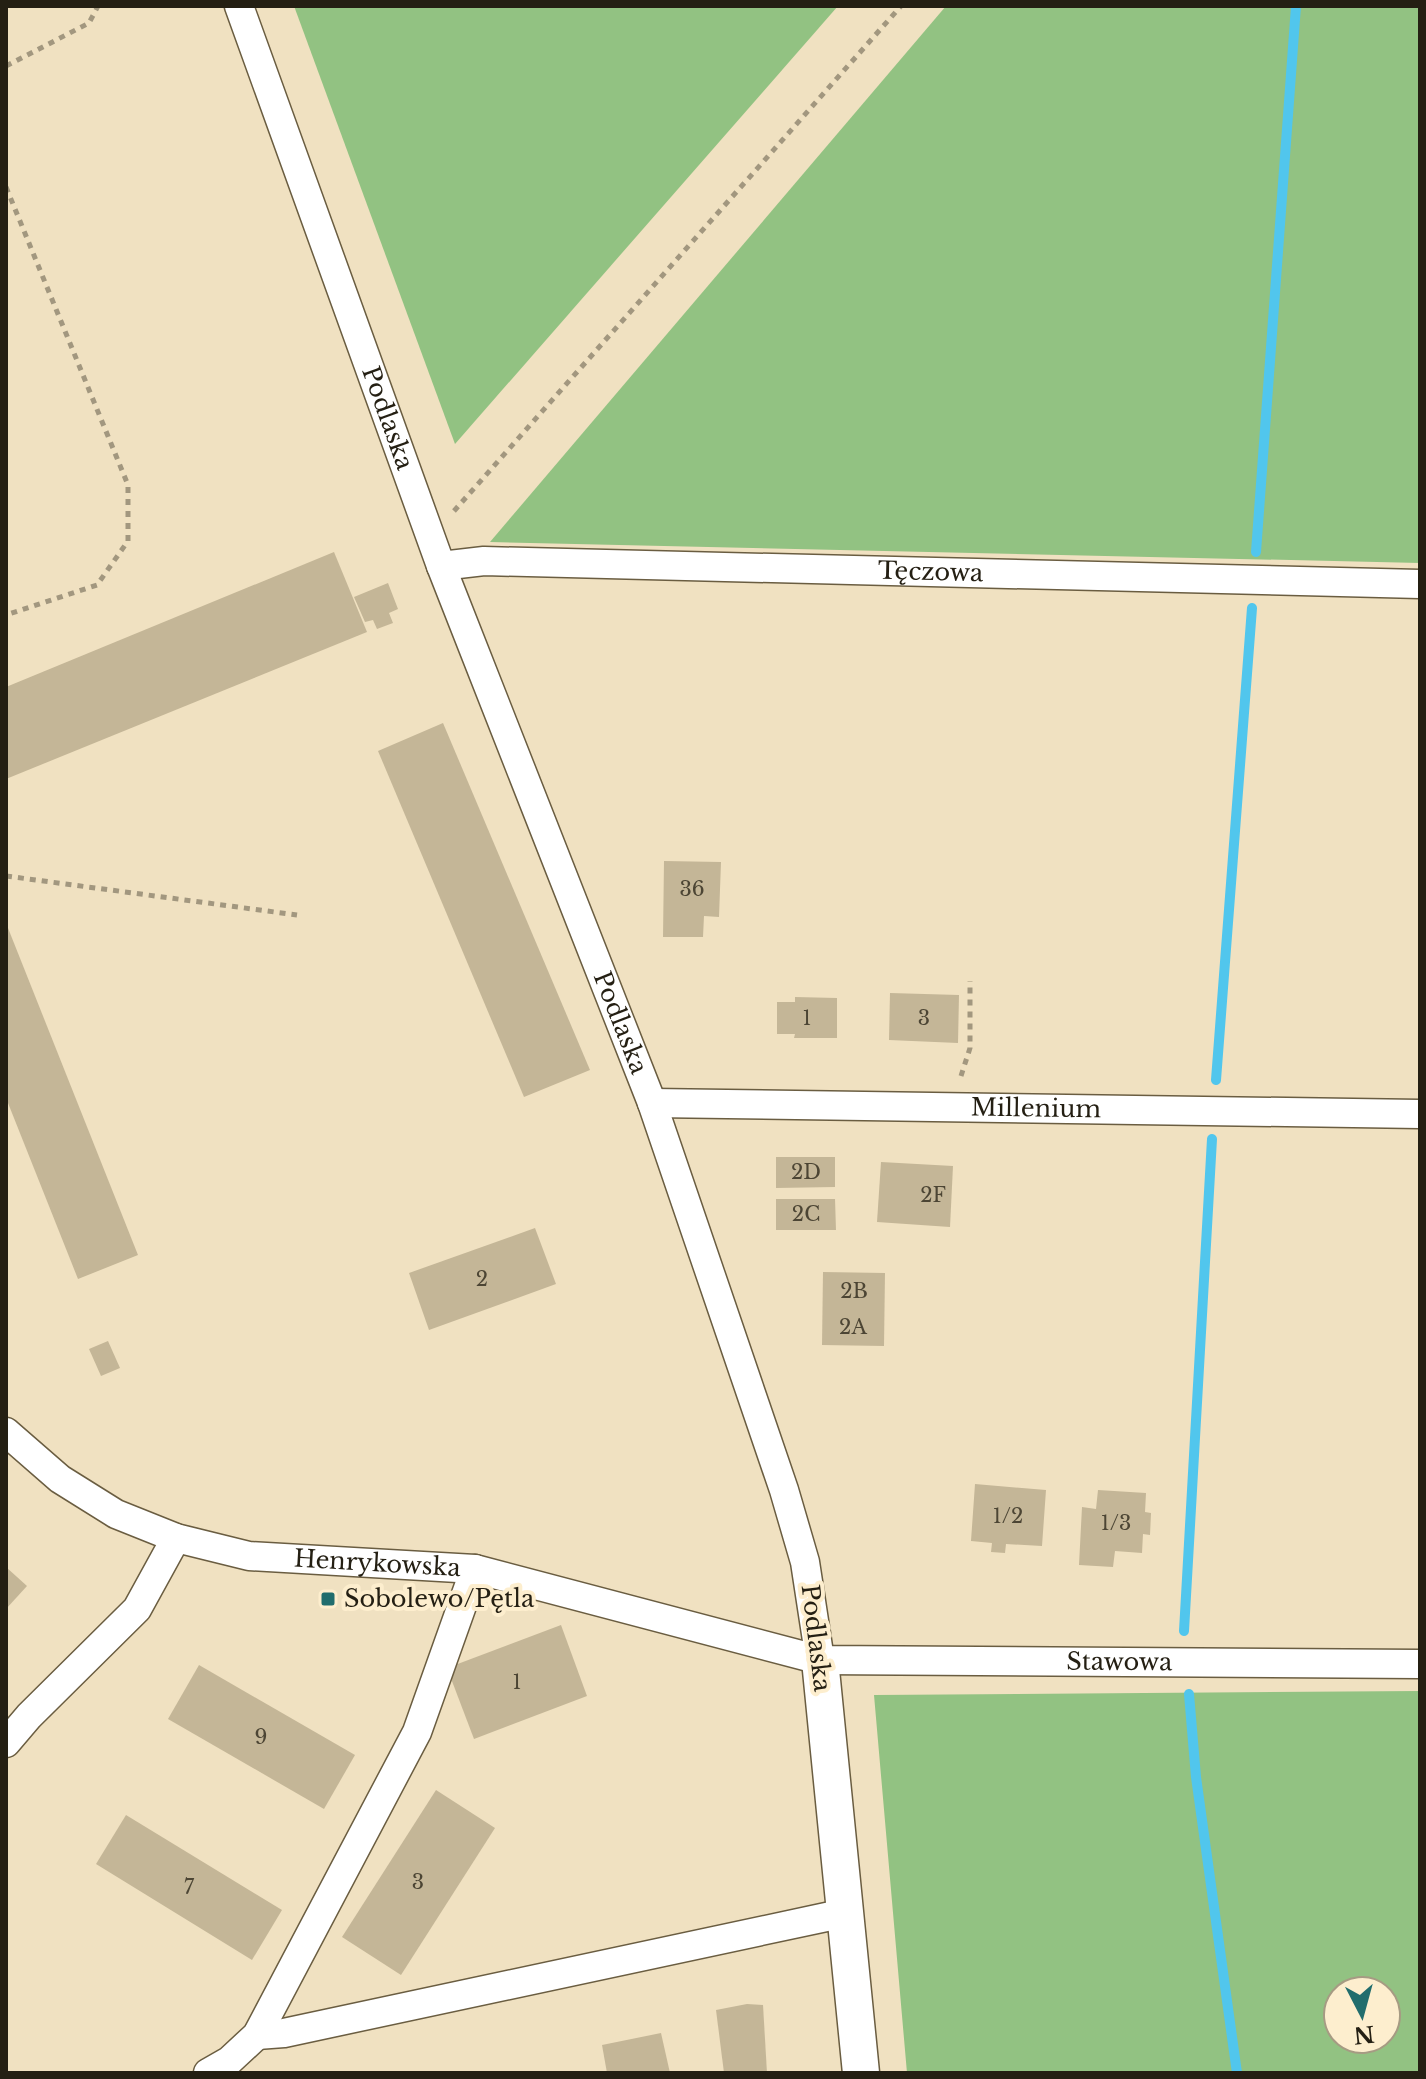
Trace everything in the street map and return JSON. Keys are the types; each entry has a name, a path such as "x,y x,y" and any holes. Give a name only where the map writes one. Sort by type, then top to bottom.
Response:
{"street":[{"name":"Podlaska","path":"239,6 430,537 652,1103 788,1505 815,1611 861,2073"},
{"name":"Tęczowa","path":"441,566 484,561 1420,584"},
{"name":"Millenium","path":"652,1103 1420,1114"},
{"name":"Henrykowska","path":"6,1432 60,1479 116,1514 176,1538 249,1556 475,1569 635,1608 820,1660"},
{"path":"6,1743 17,1716 137,1609 176,1538"},
{"path":"208,2073 229,2061 257,2035 417,1732 475,1569"},
{"name":"Stawowa","path":"820,1660 1420,1664"},
{"path":"257,2035 299,2030 845,1913"}],"path":[{"path":"6,66 89,23 98,6"},
{"path":"430,537 901,6"},
{"path":"6,187 128,485 128,541 97,585 6,615"},
{"path":"6,876 297,915"},
{"path":"952,1107 970,1048 970,981"}],"green space":[{"path":"294,6 838,6 455,444"},
{"path":"946,6 1420,6 1420,563 490,542"},
{"path":"1420,1691 1420,2073 907,2073 874,1695"}],"building":[{"path":"334,552 367,632 6,779 6,687"},
{"path":"388,583 398,609 389,613 393,623 377,629 373,620 365,622 354,597"},
{"path":"443,723 590,1070 524,1097 378,751"},
{"path":"664,861 721,862 719,917 704,916 703,937 663,937"},
{"path":"6,923 138,1255 78,1279 6,1098"},
{"path":"890,993 959,995 958,1043 889,1040"},
{"path":"795,997 837,998 837,1038 794,1038 795,1034 777,1034 777,1002 795,1002"},
{"path":"776,1157 835,1157 835,1187 776,1188"},
{"path":"881,1162 953,1166 950,1227 877,1222"},
{"path":"776,1199 835,1199 836,1230 776,1230"},
{"path":"535,1228 556,1284 429,1330 409,1273"},
{"path":"823,1272 885,1273 884,1346 822,1345"},
{"path":"108,1341 120,1368 101,1376 89,1349"},
{"path":"975,1484 1046,1490 1042,1546 1006,1544 1005,1553 991,1552 992,1543 971,1541"},
{"path":"1098,1490 1146,1493 1145,1512 1151,1513 1150,1535 1143,1534 1142,1553 1115,1551 1113,1567 1079,1565 1082,1507 1096,1509"},
{"path":"6,1567 27,1586 6,1609"},
{"path":"561,1625 587,1696 474,1739 447,1668"},
{"path":"199,1665 355,1755 324,1809 168,1719"},
{"path":"436,1790 495,1828 401,1975 342,1937"},
{"path":"126,1815 282,1910 252,1960 96,1864"},
{"path":"747,2004 763,2005 767,2073 724,2073 716,2010"},
{"path":"661,2033 670,2073 607,2073 602,2045"}],"waterway":[{"path":"1256,552 1296,6"},
{"path":"1216,1080 1252,608"},
{"path":"1184,1631 1212,1139"},
{"path":"1189,1694 1196,1777 1237,2073"}],"place":[{"name":"Sobolewo/Pętla","path":"328,1599"}]}
